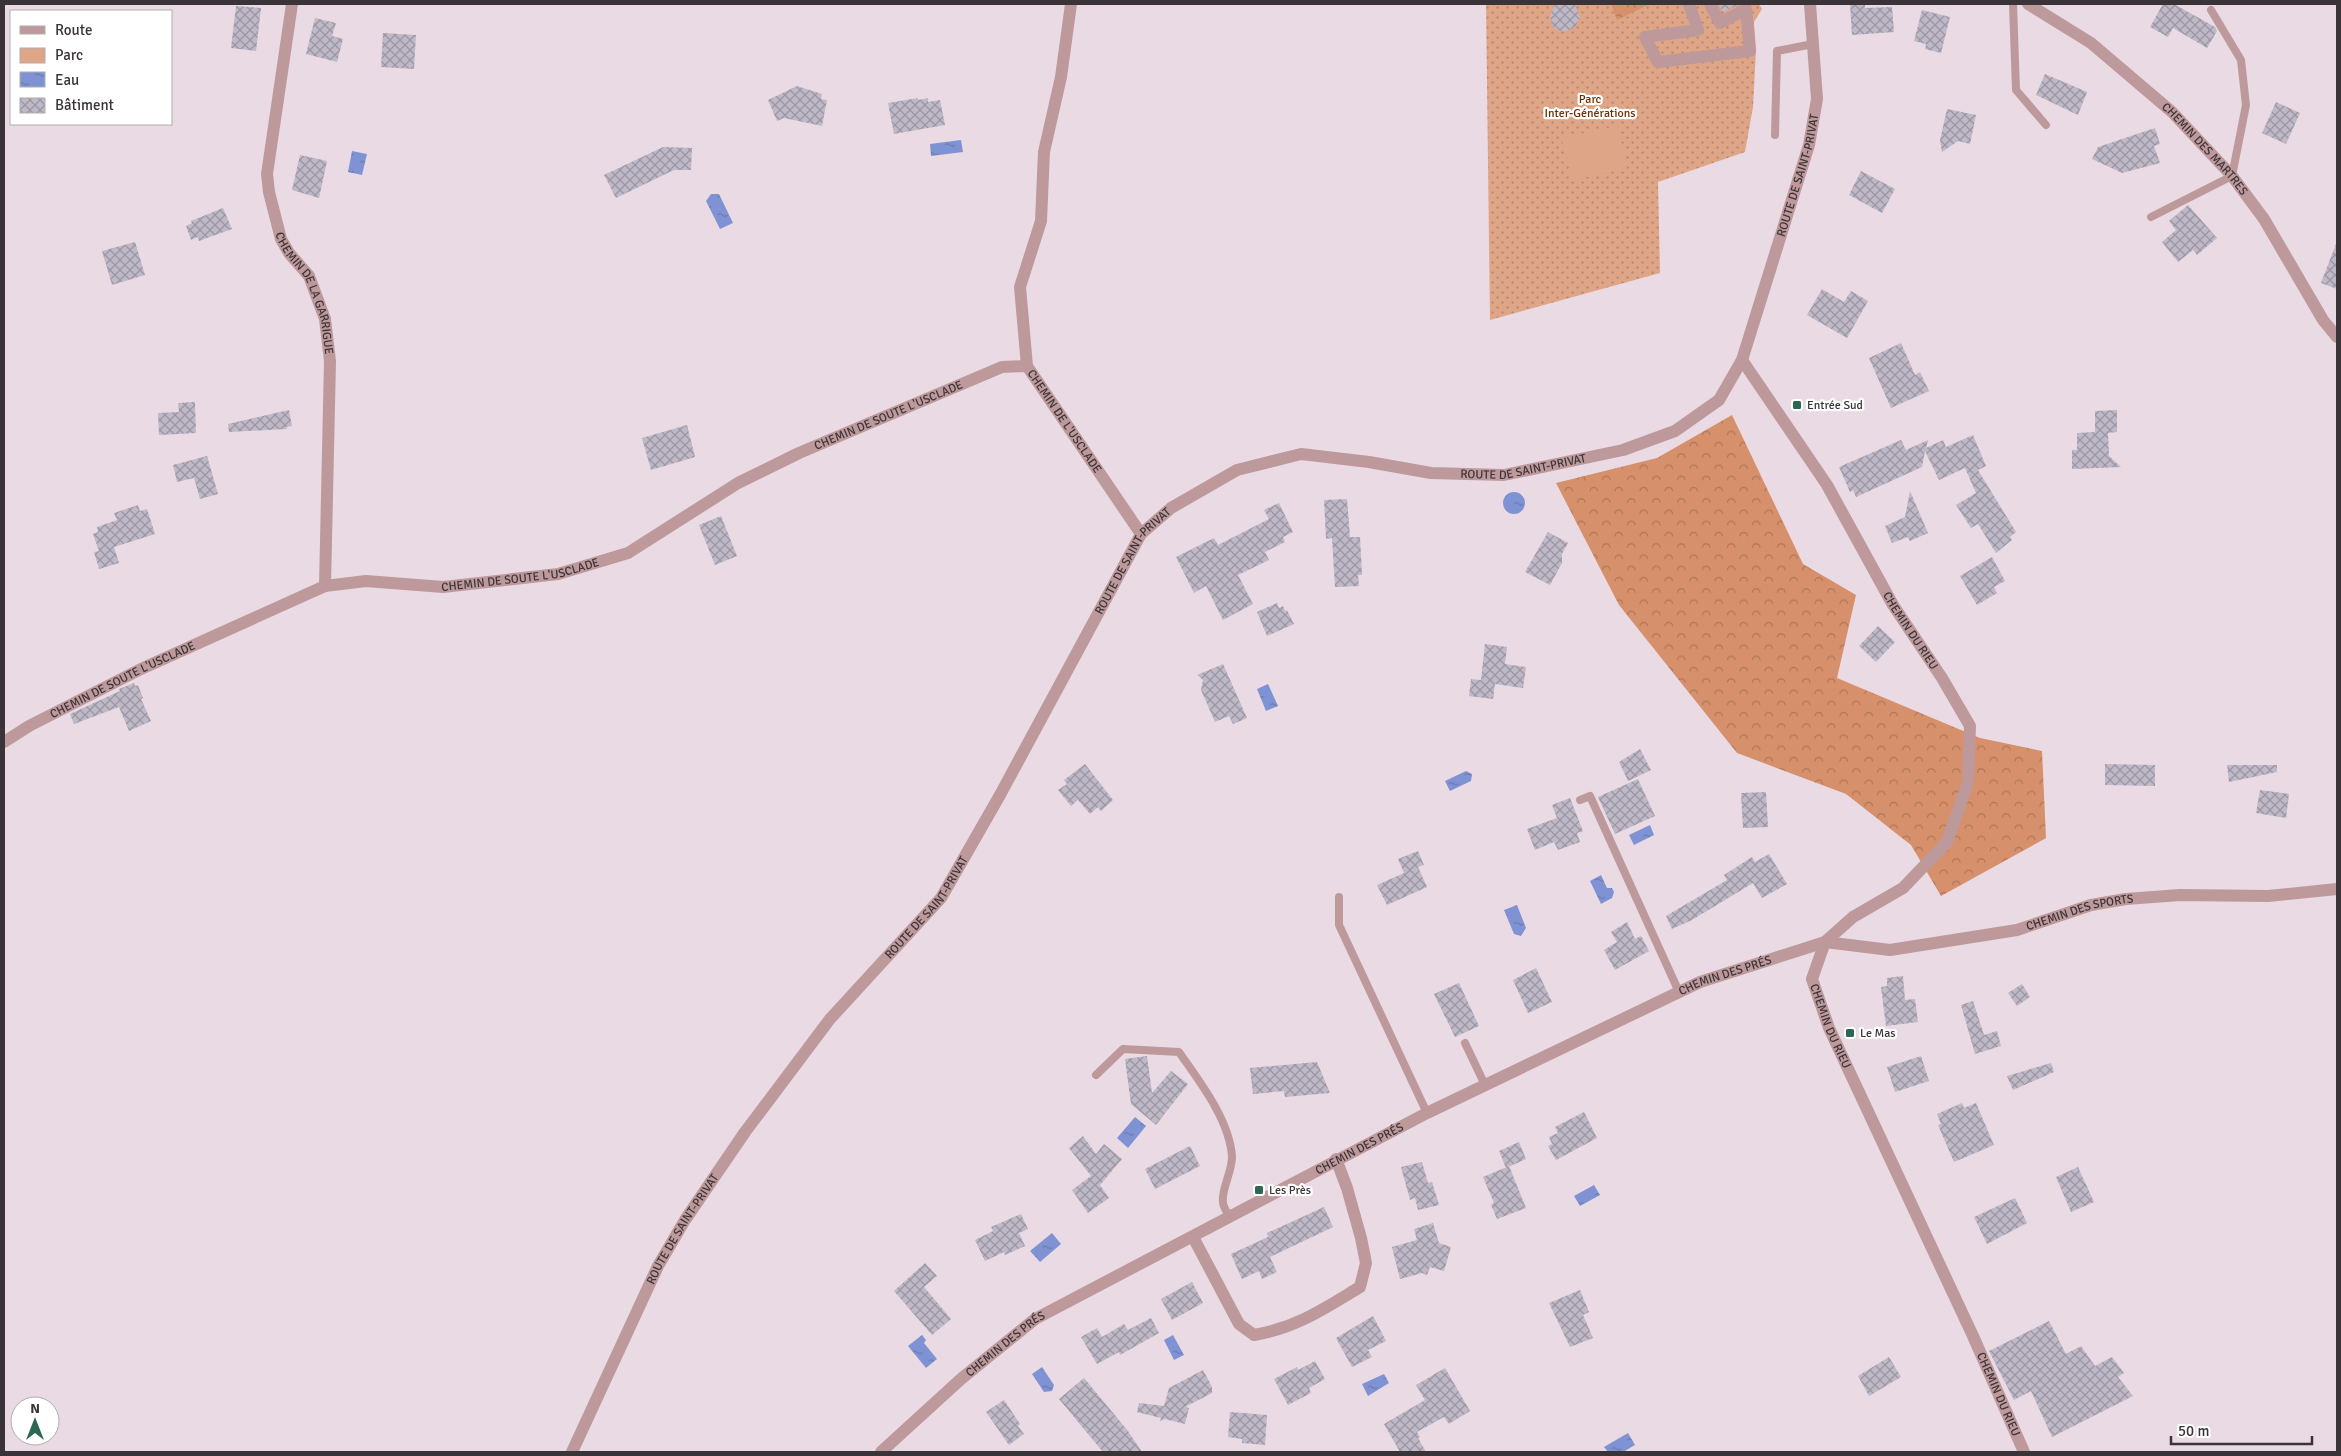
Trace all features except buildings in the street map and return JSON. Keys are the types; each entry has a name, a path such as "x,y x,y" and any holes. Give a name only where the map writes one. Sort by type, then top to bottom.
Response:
{"street":[{"name":"CHEMIN DE LA GARRIGUE","path":"292,4 267,182 281,239 309,276 324,319 330,360 325,586"},
{"name":"CHEMIN DE L'USCLADE","path":"1071,4 1061,77 1044,152 1041,221 1020,287 1027,366 1141,534"},
{"path":"1689,4 1698,30 1645,37 1658,62 1750,51 1746,10 1720,23 1710,4"},
{"name":"ROUTE DE SAINT-PRIVAT","path":"572,1452 658,1266 685,1220 745,1132 830,1019 941,898 1000,795 1141,534 1171,508 1237,470 1301,454 1369,462 1431,473 1504,475 1623,450 1675,431 1719,400 1742,360 1813,129 1818,99 1810,4"},
{"name":"CHEMIN DES MARTRES","path":"2028,4 2091,43 2165,106 2232,176 2264,219 2323,320 2337,337"},
{"name":"CHEMIN DU RIEU","path":"1742,360 1827,485 1893,605 1942,678 1970,726 1968,783 1947,842 1903,888 1853,916 1825,942 1812,979 1830,1028 1973,1336 2024,1452"},
{"name":"CHEMIN DE SOUTE L'USCLADE","path":"4,742 29,726 141,670 325,586 366,581 453,586 558,574 628,552 738,483 799,453 1002,367 1027,366"},
{"name":"CHEMIN DES SPORTS","path":"1825,942 1890,950 2017,930 2091,905 2126,899 2180,894 2268,896 2337,889"},
{"name":"CHEMIN DES PRÉS","path":"881,1452 961,1378 1034,1320 1193,1237 1336,1159 1427,1113 1679,992 1700,982 1825,942"},
{"path":"1193,1237 1239,1324 1254,1335 1279,1331 1312,1316 1360,1287 1366,1264 1347,1188 1336,1159"}],"lane":[{"path":"2013,4 2016,90 2046,125"},
{"path":"2151,217 2232,176 2246,105 2241,60 2211,10"},
{"path":"1775,134 1777,51 1813,44"},
{"path":"1580,800 1590,796 1679,992"},
{"path":"1339,897 1339,925 1427,1113"},
{"path":"1465,1043 1485,1085"},
{"path":"1096,1075 1123,1049 1179,1052 1214,1103 1229,1143 1232,1157 1231,1169 1223,1202 1229,1216"}],"green space":[{"name":"Parc Inter-Générations","path":"1486,4 1759,4 1762,9 1754,22 1756,50 1753,107 1745,152 1658,182 1660,273 1490,320"},
{"path":"1611,4 1650,4 1617,20"},
{"path":"1618,126 1627,168 1573,180 1561,138"},
{"path":"1732,415 1803,564 1856,595 1837,678 1980,738 2042,751 2046,838 1941,896 1911,845 1846,794 1737,753 1619,605 1556,483 1657,458"}],"water":[{"path":"961,140 963,152 931,156 930,144"},
{"path":"352,151 367,154 362,175 348,172"},
{"path":"711,194 719,194 733,223 720,229 706,201"},
{"path":"1514,492 1522,495 1525,503 1522,511 1514,514 1506,511 1503,503 1506,495"},
{"path":"1268,684 1278,706 1266,711 1257,689"},
{"path":"1466,771 1472,774 1471,781 1450,791 1445,781"},
{"path":"1650,825 1654,835 1634,845 1629,835"},
{"path":"1601,875 1607,888 1612,888 1614,892 1612,898 1601,904 1590,881"},
{"path":"1517,905 1526,928 1521,936 1514,934 1504,910"},
{"path":"1135,1117 1146,1126 1128,1148 1117,1138"},
{"path":"1594,1185 1600,1195 1580,1206 1574,1196"},
{"path":"1052,1233 1061,1244 1040,1262 1030,1251"},
{"path":"922,1335 926,1340 924,1343 937,1359 926,1368 908,1346"},
{"path":"1173,1335 1184,1355 1174,1360 1164,1340"},
{"path":"1042,1367 1054,1385 1052,1391 1044,1392 1032,1374"},
{"path":"1384,1374 1389,1383 1368,1396 1362,1384"},
{"path":"1628,1433 1635,1445 1623,1452 1608,1452 1604,1447"}],"place":[{"name":"Entrée Sud","path":"1797,405"},
{"name":"Le Mas","path":"1850,1033"},
{"name":"Les Près","path":"1259,1190"}]}
